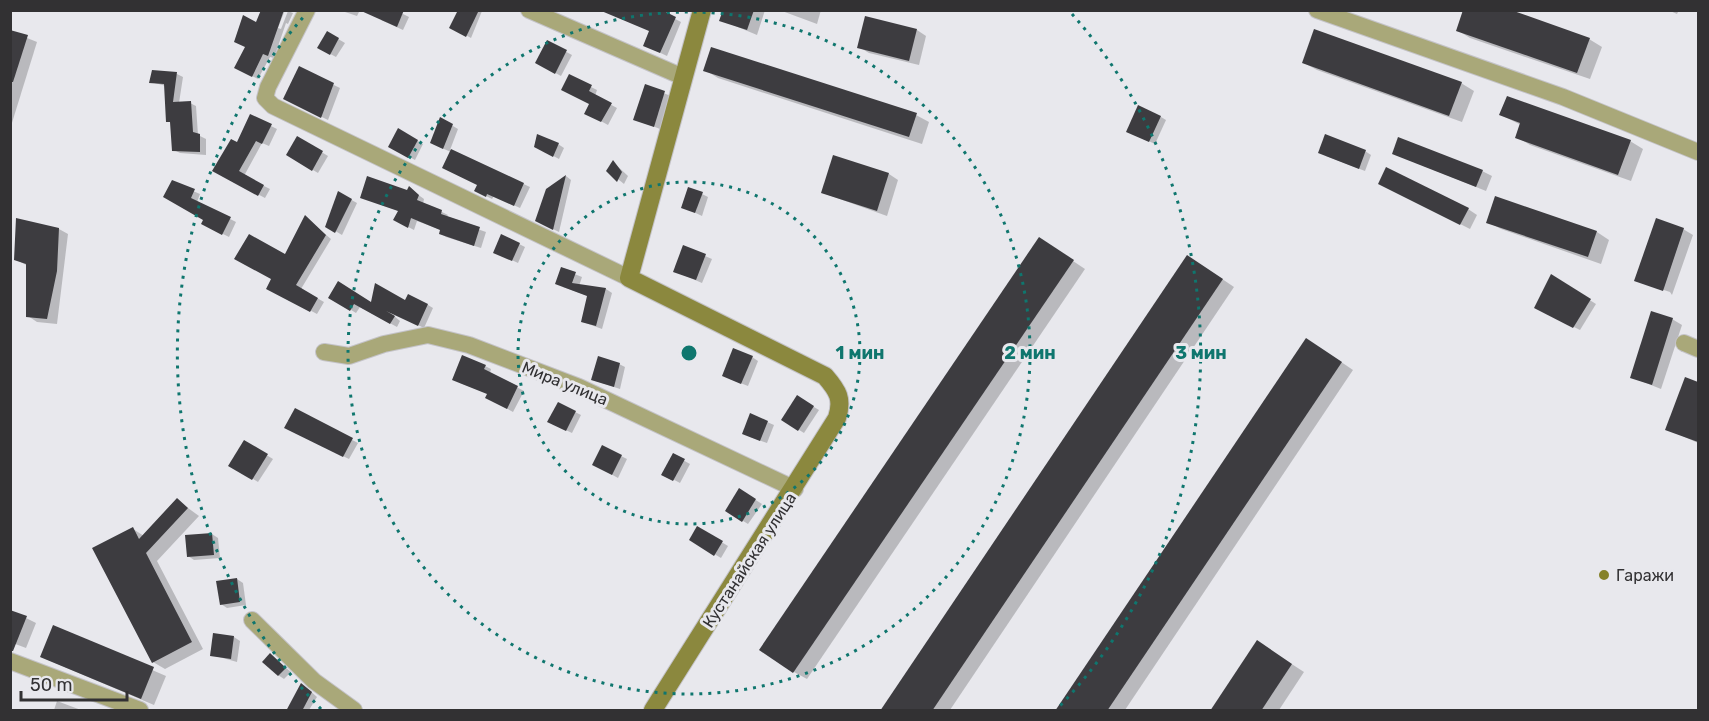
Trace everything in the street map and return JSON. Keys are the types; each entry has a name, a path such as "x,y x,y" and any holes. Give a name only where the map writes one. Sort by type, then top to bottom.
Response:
{"street":[{"path":"308,10 268,87 265,98 273,106 629,278 702,10"},
{"path":"529,10 683,77"},
{"path":"1317,10 1563,97 1698,152"},
{"name":"Кустанайская улица","path":"629,278 825,376 838,390 841,407 837,418 795,489 653,711"},
{"name":"Мира улица","path":"324,352 350,356 384,344 428,335 470,345 579,387 795,489"},
{"path":"252,620 314,681 354,711"},
{"path":"10,661 140,711"}],"building":[{"path":"261,10 284,10 268,56 263,54 252,77 234,68 245,47 234,42 243,15 256,22"},
{"path":"359,10 404,10 397,27"},
{"path":"458,10 479,10 466,37 449,28"},
{"path":"599,10 662,10 676,17 660,53 643,46 649,31"},
{"path":"723,10 754,10 747,30 719,21"},
{"path":"1463,10 1511,10 1590,38 1577,73 1456,31"},
{"path":"865,16 917,29 909,61 857,48"},
{"path":"1314,29 1462,82 1449,116 1302,63"},
{"path":"10,30 28,35 13,82 10,82"},
{"path":"327,31 339,38 330,55 317,48"},
{"path":"547,40 567,50 555,74 535,63"},
{"path":"711,47 917,113 909,137 703,71"},
{"path":"299,66 334,83 321,118 283,99"},
{"path":"152,70 177,72 173,102 191,101 193,132 200,134 200,152 172,151 170,122 166,122 164,84 149,83"},
{"path":"569,74 592,85 589,91 612,103 601,122 584,114 589,104 561,90"},
{"path":"645,84 665,91 654,127 633,120"},
{"path":"1507,96 1631,140 1618,175 1515,138 1520,123 1499,115"},
{"path":"1138,105 1161,116 1149,142 1126,132"},
{"path":"250,114 272,124 262,144 256,141 239,171 264,185 258,196 212,171 231,139 237,142"},
{"path":"440,117 453,124 443,149 430,143"},
{"path":"398,128 418,140 408,158 388,147"},
{"path":"537,134 559,143 553,157 534,147"},
{"path":"1325,134 1366,150 1359,169 1318,153"},
{"path":"297,136 323,151 312,171 286,155"},
{"path":"1398,137 1483,170 1476,187 1392,154"},
{"path":"451,149 524,183 514,206 474,191 477,185 442,168"},
{"path":"833,155 889,173 877,211 821,193"},
{"path":"613,160 622,172 617,182 606,171"},
{"path":"1386,167 1469,208 1460,225 1378,184"},
{"path":"566,175 553,230 535,221 546,189"},
{"path":"367,176 407,190 409,186 419,195 417,200 442,210 441,214 480,227 474,246 439,234 440,230 411,218 408,228 393,220 398,211 360,198"},
{"path":"172,180 195,189 191,198 231,217 222,235 201,224 203,220 163,197"},
{"path":"688,187 703,192 695,213 681,208"},
{"path":"338,191 352,199 335,233 325,227"},
{"path":"1495,196 1597,231 1588,257 1486,223"},
{"path":"305,215 326,235 296,285 318,298 310,312 266,289 271,279 234,259 249,234 285,254"},
{"path":"16,218 59,228 57,271 47,319 26,317 26,264 14,260"},
{"path":"1656,218 1684,228 1663,291 1634,281"},
{"path":"501,234 520,243 512,261 493,253"},
{"path":"1039,237 1074,260 793,673 759,650"},
{"path":"683,245 706,254 696,280 673,272"},
{"path":"1187,255 1223,279 932,711 880,711"},
{"path":"561,267 576,272 572,283 606,288 596,326 581,322 587,296 555,284"},
{"path":"1551,274 1591,299 1573,328 1534,308"},
{"path":"338,281 371,302 375,283 405,300 408,294 428,304 418,326 386,311 395,316 390,324 354,304 350,311 328,298"},
{"path":"1651,311 1673,318 1652,385 1630,378"},
{"path":"1306,338 1342,362 1107,711 1055,711"},
{"path":"733,348 753,356 741,384 722,376"},
{"path":"462,355 486,365 484,369 518,386 507,409 485,398 487,394 452,380"},
{"path":"598,356 620,363 614,387 591,380"},
{"path":"1685,377 1698,382 1698,442 1665,430"},
{"path":"797,395 814,406 798,431 781,420"},
{"path":"558,402 576,411 566,431 547,422"},
{"path":"295,408 353,438 343,457 284,428"},
{"path":"750,413 768,421 760,441 742,434"},
{"path":"244,440 268,454 252,480 228,466"},
{"path":"602,445 622,455 612,475 592,465"},
{"path":"673,453 685,459 673,481 661,475"},
{"path":"739,488 756,499 742,522 725,511"},
{"path":"177,498 188,508 146,553 192,642 152,663 92,548 133,527 139,539"},
{"path":"697,526 723,541 714,556 689,540"},
{"path":"212,533 214,555 187,557 185,535"},
{"path":"237,578 240,602 220,605 216,581"},
{"path":"10,610 27,616 13,651 10,651"},
{"path":"53,625 154,667 141,699 40,657"},
{"path":"213,633 234,636 231,659 210,656"},
{"path":"1257,640 1292,664 1261,711 1210,711"},
{"path":"270,653 286,668 278,676 262,662"},
{"path":"301,683 312,692 302,711 286,711"}],"place":[{"name":"Гаражи","path":"1604,575"}]}
